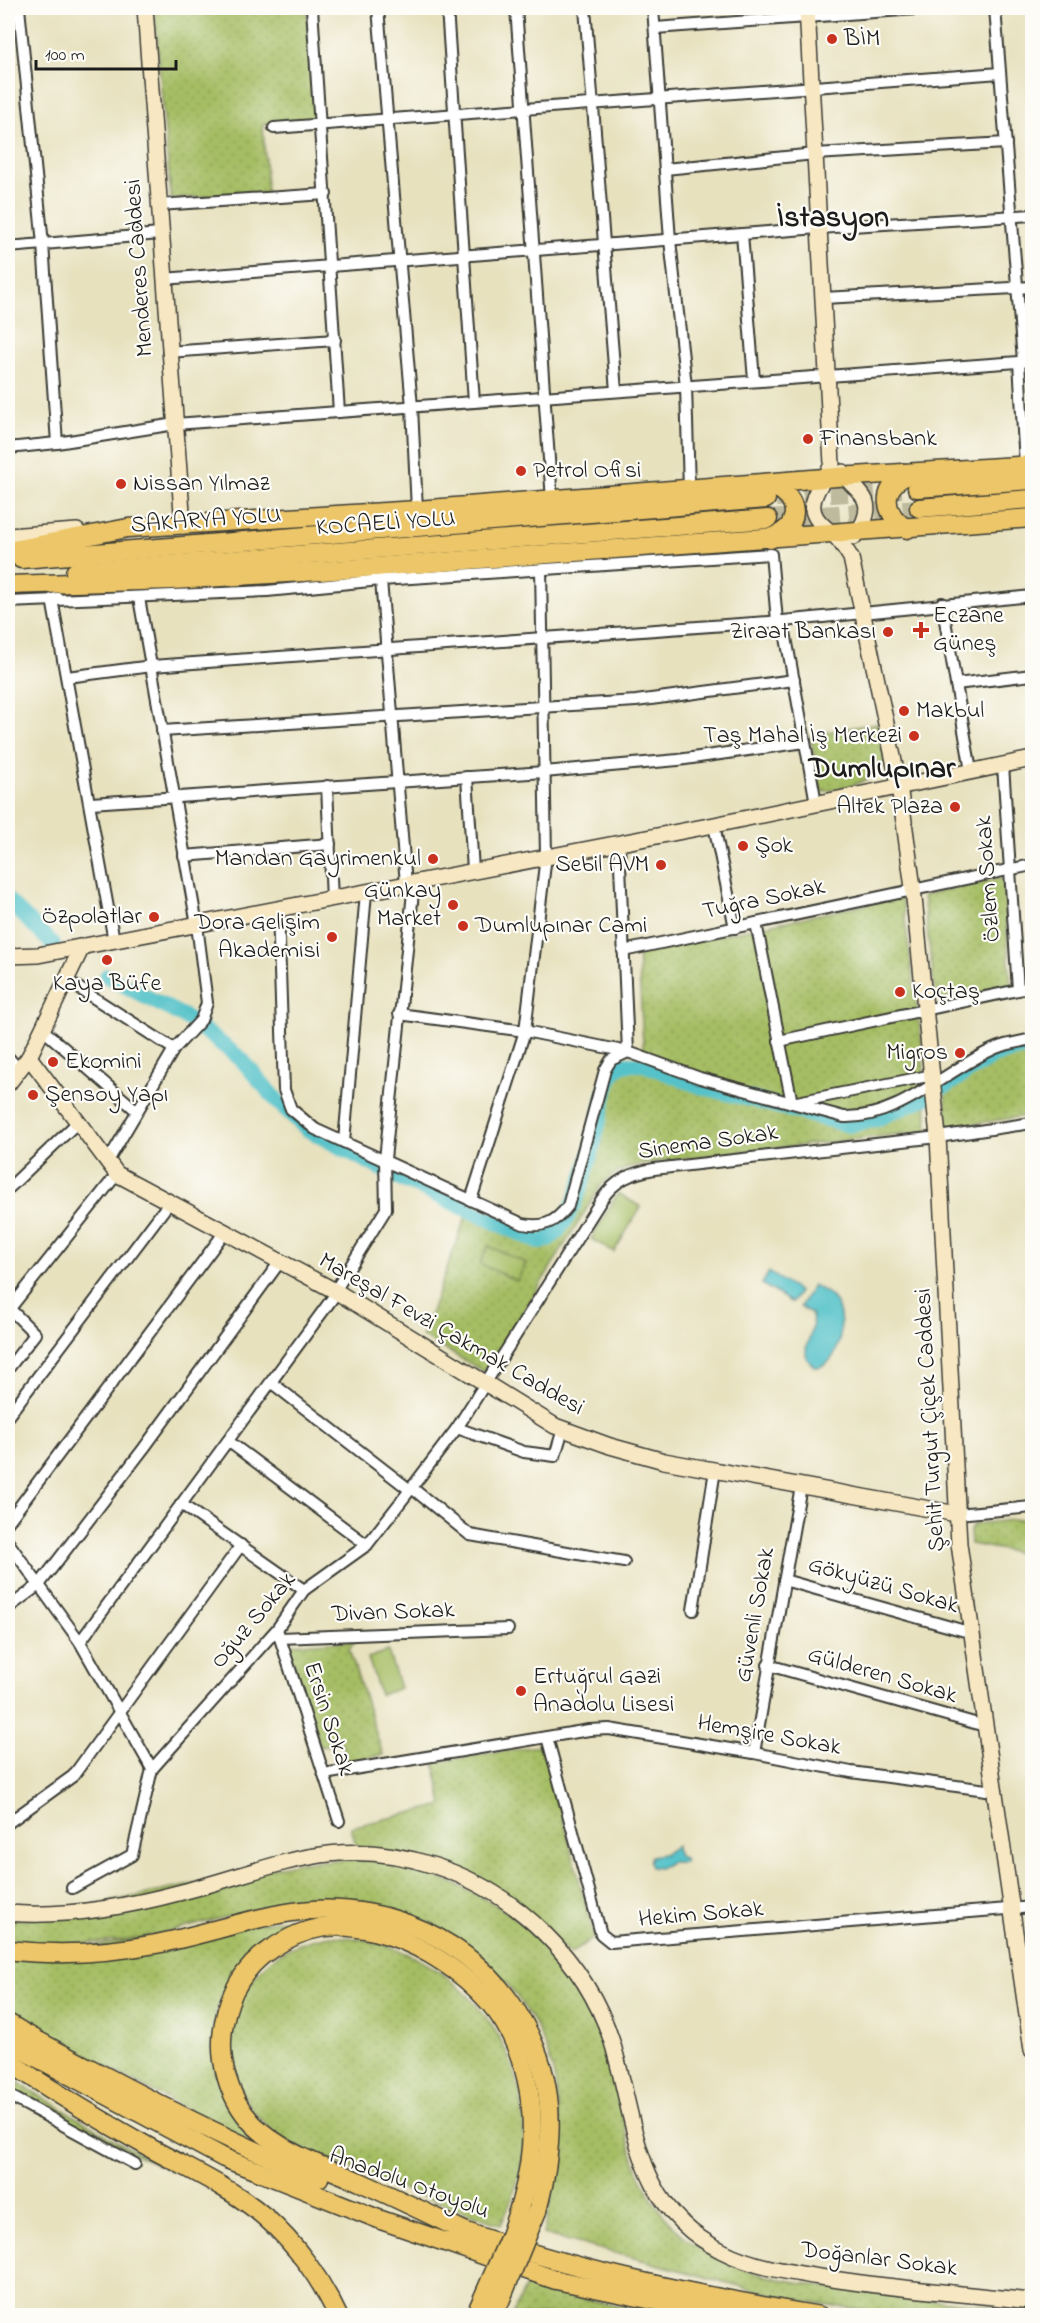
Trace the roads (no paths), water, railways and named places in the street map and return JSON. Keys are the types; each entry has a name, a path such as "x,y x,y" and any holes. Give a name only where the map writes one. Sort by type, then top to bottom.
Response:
{"highway":[{"path":"8,551 128,528 689,490 798,480 836,468 915,480 1030,470"},
{"path":"907,530 892,516 889,493 902,477 915,480"},
{"path":"753,484 776,487 787,495 793,508 792,522 770,539"},
{"name":"SAKARYA YOLU","path":"8,560 766,499"},
{"path":"919,508 1032,499"},
{"path":"8,585 159,580 907,530 1032,518"},
{"name":"KOCAELİ YOLU","path":"8,577 768,519"},
{"path":"8,1950 52,1954 113,1950 158,1944 280,1914 307,1910 347,1909 387,1916 427,1931 462,1953 488,1975 522,2020 547,2084 551,2142 546,2176 537,2211 494,2316"},
{"path":"466,2232 305,2159 273,2140 242,2110 232,2093 222,2054 221,2035 226,2007 247,1970 263,1955 291,1936 320,1928 351,1927 395,1937 435,1957 470,1983 486,2000 510,2033 522,2062 532,2105 531,2155 521,2202 510,2236 476,2316"},
{"name":"Anadolu Otoyolu","path":"8,2023 40,2044 165,2108 278,2162 466,2232 572,2266 642,2283 820,2316"},
{"name":"Anadolu Otoyolu","path":"8,2042 224,2158 381,2220 556,2280 730,2316"},
{"path":"8,2061 75,2106 234,2195 264,2216 289,2241 321,2283 338,2316"}],"street":[{"path":"19,8 43,244 57,443"},
{"name":"Menderes Caddesi","path":"145,8 168,352 183,526"},
{"path":"312,8 339,412"},
{"path":"378,8 412,406 417,510"},
{"path":"447,8 466,256 474,402"},
{"path":"516,8 552,500"},
{"path":"585,8 616,391"},
{"path":"653,8 670,240 686,386 689,490"},
{"path":"655,28 813,12 930,8"},
{"path":"995,8 1025,361 1030,470"},
{"path":"813,12 836,468 860,490 866,503 866,519 854,533 851,558"},
{"path":"274,128 1000,73"},
{"path":"665,170 820,154 1006,143"},
{"path":"158,205 326,194"},
{"path":"163,279 331,268 823,228 1032,215"},
{"path":"8,247 160,234"},
{"path":"742,234 754,380"},
{"path":"826,298 1032,287"},
{"path":"168,352 335,340"},
{"path":"8,448 57,443 175,424 1025,361"},
{"path":"836,468 817,490 813,508 818,523 834,535 851,558"},
{"path":"8,536 128,528"},
{"path":"8,602 267,591 381,580 771,554 780,621 794,680 816,803"},
{"name":"Şehit Turgut Çiçek Caddesi","path":"851,558 899,785 913,888 934,1080 957,1514 1032,2050"},
{"path":"471,1200 525,1031 546,856 541,569"},
{"path":"52,599 159,580"},
{"path":"80,1642 272,1383 336,1292 386,1209 385,1159 410,883 397,782 381,580"},
{"path":"67,677 152,666 780,621 942,603 1032,597"},
{"path":"108,1161 174,1049 201,1020 207,1003 197,925 139,598"},
{"path":"52,599 91,803 114,941"},
{"path":"942,603 971,771"},
{"path":"956,684 1032,675"},
{"path":"162,731 636,700 794,680"},
{"path":"91,803 544,772 668,761 805,742"},
{"path":"8,956 38,955 332,900 473,870 714,825 1032,759"},
{"name":"Özlem Sokak","path":"1003,765 1018,990"},
{"path":"467,777 473,870"},
{"path":"327,786 332,900"},
{"path":"714,825 735,928"},
{"path":"619,842 628,1052"},
{"path":"184,856 330,844"},
{"name":"Tuğra Sokak","path":"623,951 913,888 1032,865"},
{"path":"344,1142 366,893"},
{"path":"278,910 285,1096 291,1109 300,1118 344,1142 523,1224 537,1227 550,1224 560,1218 568,1206 605,1070 611,1060 628,1052"},
{"path":"756,923 792,1103"},
{"path":"8,1084 29,1057 82,947"},
{"path":"66,980 174,1049"},
{"path":"779,1041 1032,987"},
{"path":"399,1014 525,1031 628,1052 700,1078 835,1115 856,1118 881,1111 995,1048 1032,1039"},
{"path":"42,1029 137,1111"},
{"path":"8,1057 19,1070"},
{"name":"Mareşal Fevzi Çakmak Caddesi","path":"29,1057 117,1174 336,1292 563,1430 640,1455 957,1514 1032,1507"},
{"path":"792,1103 934,1080"},
{"path":"8,1189 78,1122"},
{"name":"Sinema Sokak","path":"486,1382 602,1199 609,1189 627,1176 654,1169 938,1137 1032,1123"},
{"path":"8,1369 35,1335 9,1310 117,1174"},
{"path":"8,1416 169,1203"},
{"path":"8,1522 224,1233"},
{"path":"8,1608 39,1585 144,1448 279,1263"},
{"name":"Oğuz Sokak","path":"72,1888 132,1855 152,1769 279,1634 304,1590 367,1545 457,1428 486,1382"},
{"path":"272,1383 470,1535 624,1562"},
{"path":"457,1428 524,1452 555,1456 563,1430"},
{"path":"228,1441 367,1545"},
{"path":"693,1610 715,1470"},
{"name":"Güvenli Sokak","path":"754,1752 801,1486"},
{"path":"181,1504 304,1590"},
{"path":"8,1542 80,1642 152,1769"},
{"path":"8,1823 73,1776 241,1545"},
{"name":"Gökyüzü Sokak","path":"784,1580 972,1632"},
{"name":"Divan Sokak","path":"279,1634 508,1629"},
{"name":"Ersin Sokak","path":"279,1634 339,1821"},
{"name":"Gülderen Sokak","path":"768,1665 985,1726"},
{"name":"Hemşire Sokak","path":"324,1774 609,1729 754,1752 851,1772 994,1791"},
{"name":"Hekim Sokak","path":"547,1737 601,1934 611,1942 1032,1907"},
{"name":"Doğanlar Sokak","path":"8,1913 77,1913 131,1904 184,1892 300,1856 328,1853 394,1856 435,1866 503,1899 540,1929 566,1955 594,1998 611,2040 637,2145 651,2183 676,2218 722,2252 762,2266 807,2275 868,2284 1032,2301"},
{"path":"8,2095 135,2164"}],"water":[{"path":"769,1272 799,1292 792,1303 762,1284"},
{"path":"813,1285 826,1292 834,1300 841,1320 836,1351 824,1365 815,1367 807,1359 806,1353 813,1319 811,1313 800,1307"},
{"path":"676,1846 677,1855 685,1859 684,1862 670,1862 660,1868 651,1867 649,1862 651,1856 664,1854"}],"waterway":[{"path":"8,901 53,944"},
{"path":"107,976 190,1020"},
{"path":"202,1029 241,1059 280,1104 307,1129 393,1175 539,1242 553,1236 565,1221 575,1200 592,1150 607,1087 613,1072 622,1064 644,1064 700,1086 849,1125 874,1120 925,1098"},
{"path":"945,1086 995,1055 1032,1046"}],"tunnel":[{"path":"776,498 917,488"},
{"path":"768,519 919,508"}],"place":[{"name":"BİM","path":"832,39"},
{"name":"Finansbank","path":"808,439"},
{"name":"Petrol Ofisi","path":"521,471"},
{"name":"Nissan Yılmaz","path":"121,484"},
{"name":"Eczane Güneş","path":"921,630"},
{"name":"Ziraat Bankası","path":"888,632"},
{"name":"Makbul","path":"904,711"},
{"name":"Taş Mahal İş Merkezi","path":"914,736"},
{"name":"Altek Plaza","path":"955,807"},
{"name":"Şok","path":"743,846"},
{"name":"Mandan Gayrimenkul","path":"433,859"},
{"name":"Sebil AVM","path":"661,865"},
{"name":"Günkay Market","path":"453,905"},
{"name":"Özpolatlar","path":"154,917"},
{"name":"Dumlupınar Cami","path":"463,926"},
{"name":"Dora Gelişim Akademisi","path":"332,937"},
{"name":"Kaya Büfe","path":"107,960"},
{"name":"Koçtaş","path":"900,992"},
{"name":"Migros","path":"960,1053"},
{"name":"Ekomini","path":"53,1062"},
{"name":"Şensoy Yapı","path":"33,1095"},
{"name":"Ertuğrul Gazi Anadolu Lisesi","path":"521,1691"}],"district":[{"name":"İstasyon","path":"833,219"},
{"name":"Dumlupınar","path":"882,770"}]}
